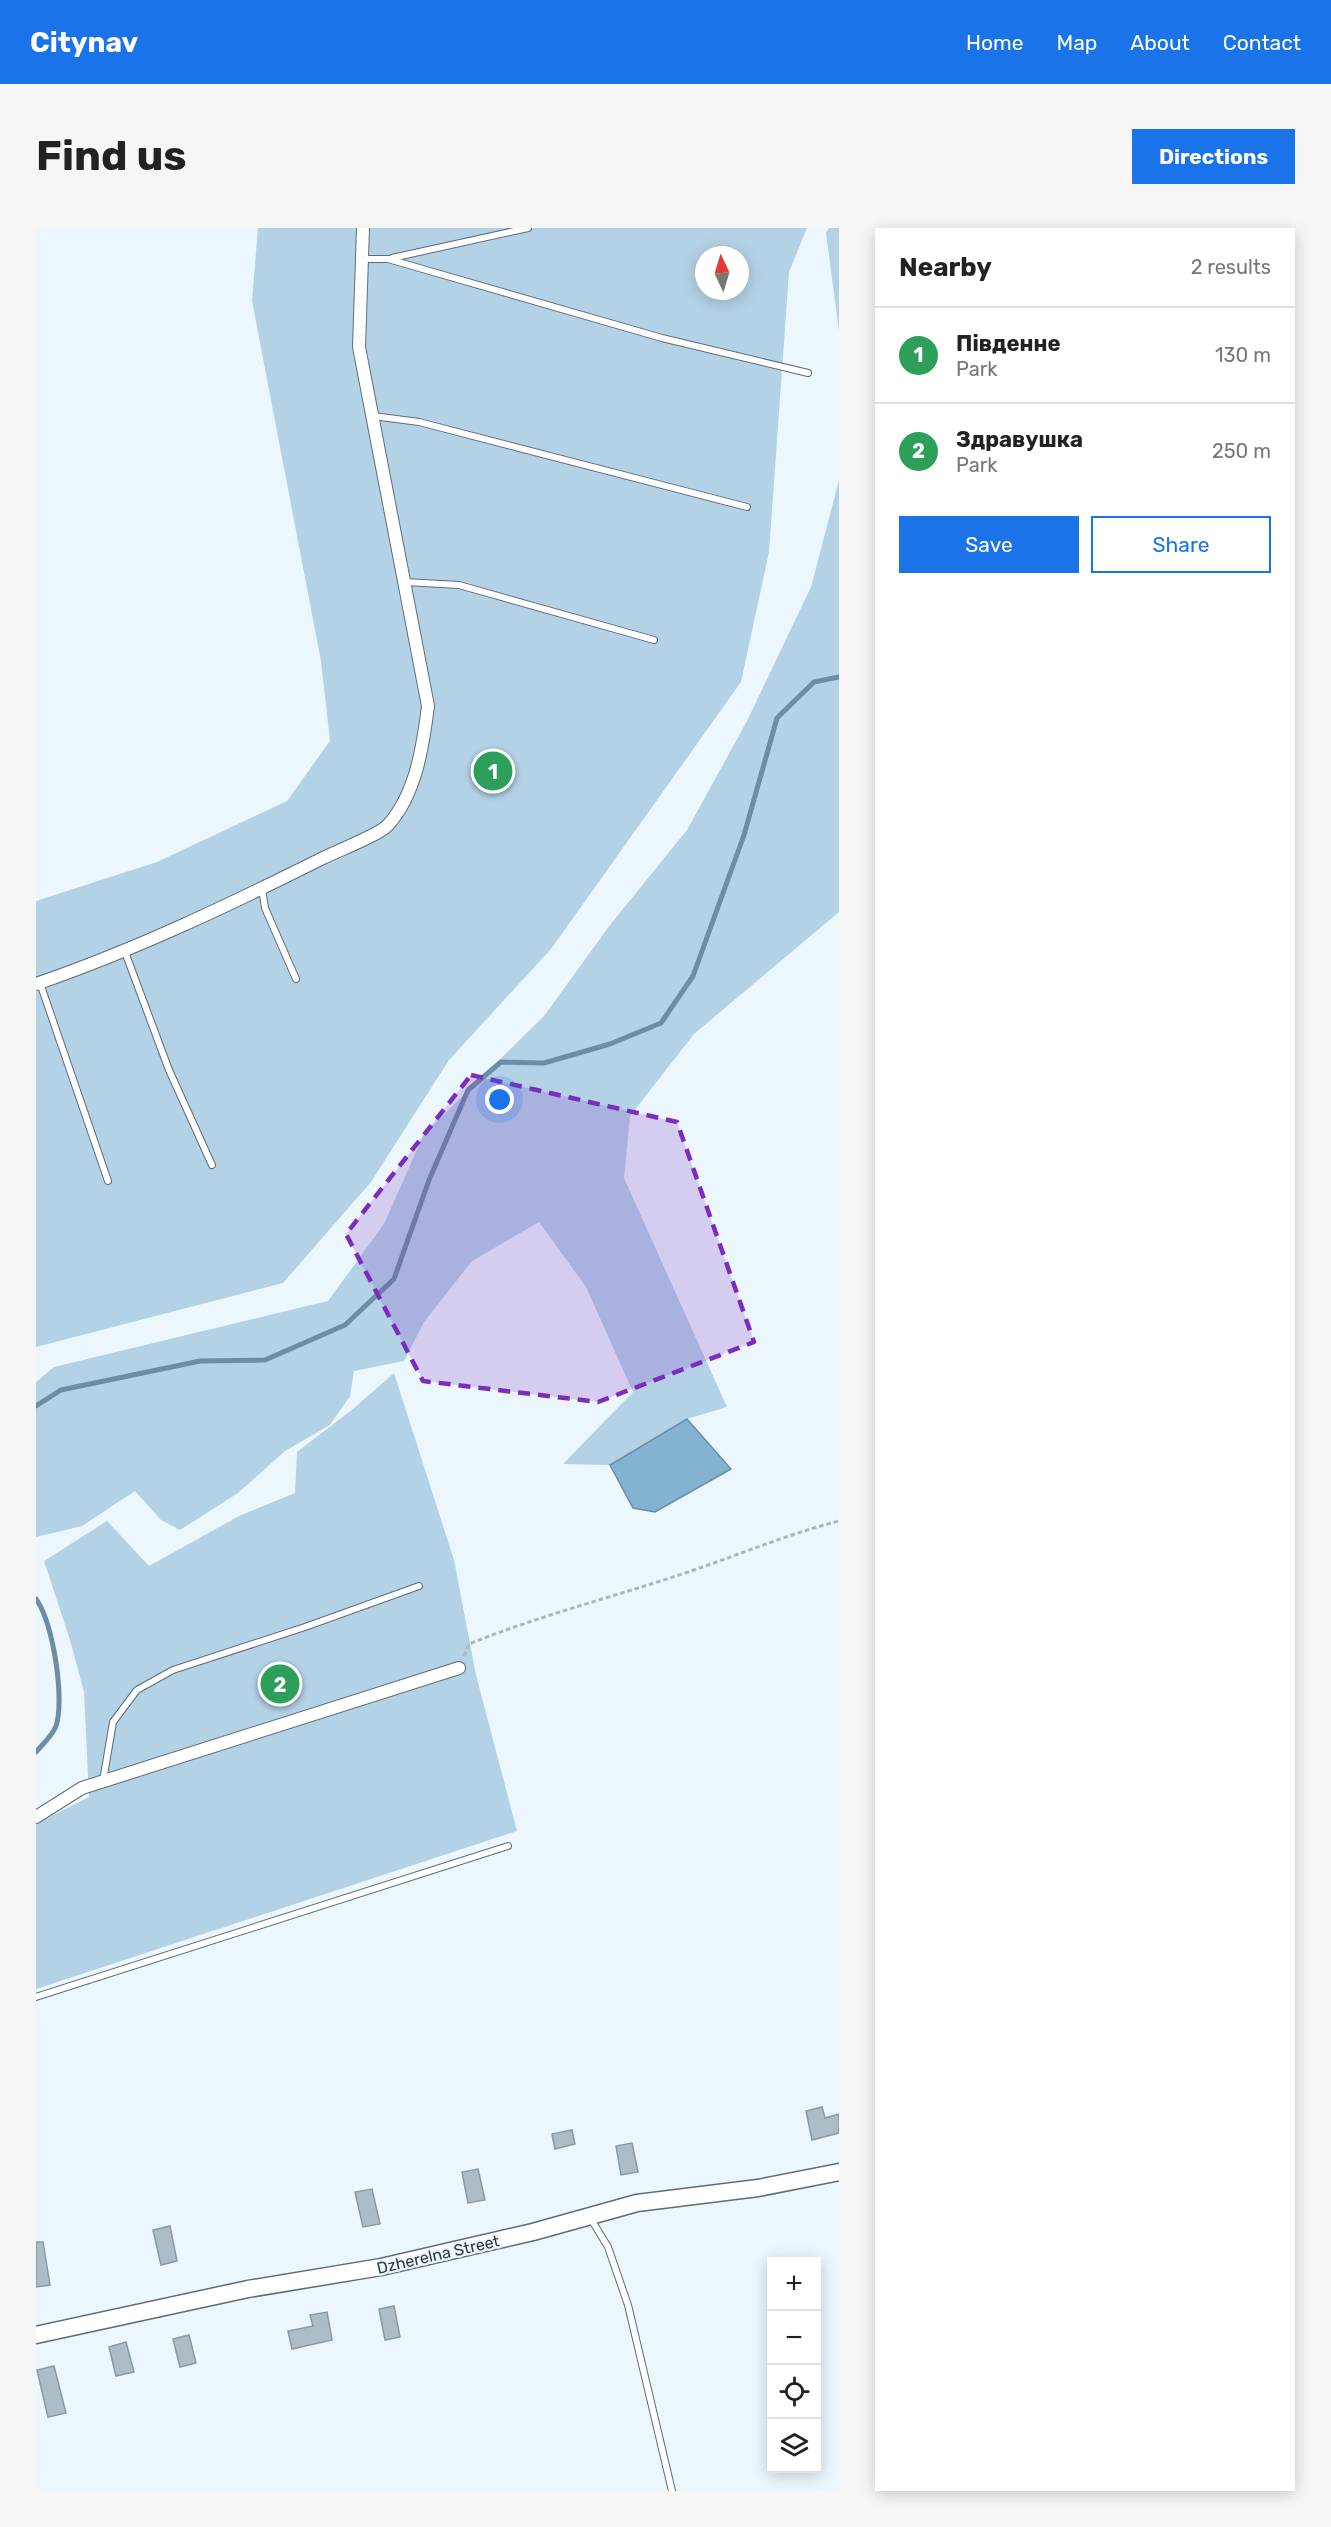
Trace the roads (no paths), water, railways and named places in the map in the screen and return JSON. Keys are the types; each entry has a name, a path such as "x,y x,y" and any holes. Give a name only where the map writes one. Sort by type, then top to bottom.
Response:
{"street":[{"path":"38,984 125,952 262,889 387,826 411,789 424,738 428,706 359,347 363,228"},
{"path":"36,1817 82,1788 459,1668"},
{"name":"Dzherelna Street","path":"36,2335 248,2289 381,2267 533,2232 637,2203 758,2188 839,2172"}],"lane":[{"path":"362,259 388,259 528,228"},
{"path":"388,259 662,338 808,373"},
{"path":"372,416 419,423 747,507"},
{"path":"404,582 459,585 654,640"},
{"path":"262,889 265,908 296,979"},
{"path":"125,952 169,1070 212,1165"},
{"path":"38,984 108,1181"},
{"path":"103,1782 113,1722 137,1690 173,1670 305,1627 419,1586"},
{"path":"36,1997 508,1846"},
{"path":"589,2216 608,2247 628,2305 672,2491"}],"waterway":[{"path":"36,1406 61,1390 200,1361 265,1360 345,1325 394,1279 429,1180 468,1090 501,1062 544,1063 610,1044 661,1023 693,976 744,835 777,718 814,682 839,677"},
{"path":"36,1599 48,1624 56,1661 59,1698 55,1729 36,1752"}],"place":[{"name":"Південне","path":"493,771"},
{"name":"Здравушка","path":"280,1684"}]}
